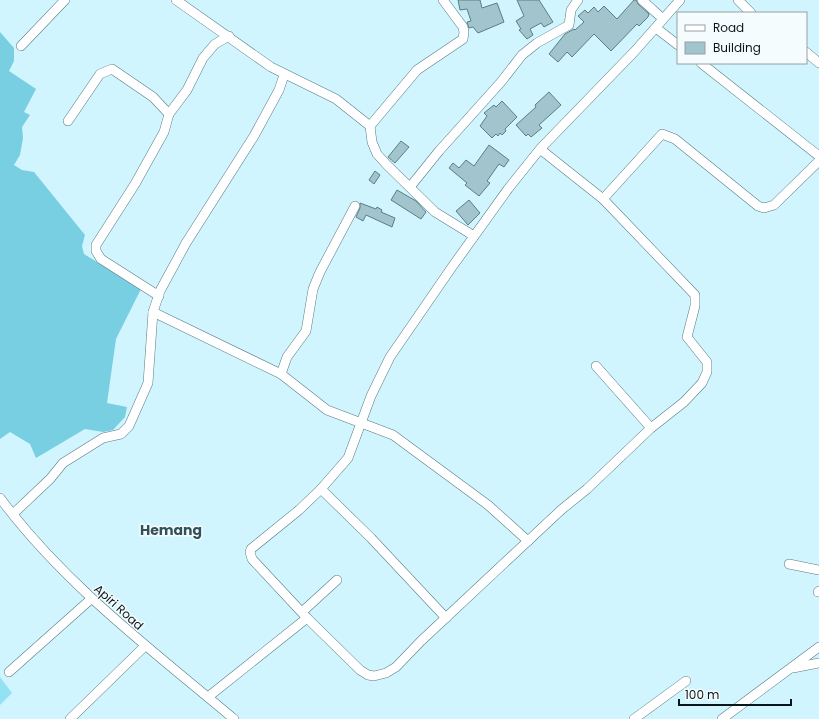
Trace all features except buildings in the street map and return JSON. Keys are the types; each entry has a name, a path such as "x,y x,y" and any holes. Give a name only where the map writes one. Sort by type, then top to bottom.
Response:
{"street":[{"path":"21,46 65,0"},
{"path":"176,0 229,36 255,57 284,75 336,99 370,126 372,142 377,154 435,212 474,236"},
{"path":"370,126 417,70 463,39 463,27 443,0"},
{"path":"410,187 444,145 501,82 522,55 537,43 569,25 573,5 578,0"},
{"path":"642,0 663,19"},
{"path":"540,149 603,199 695,295 696,300 687,337 707,362 707,372 702,383 684,402 651,428 587,489 528,541 421,641 396,667 386,673 374,676 368,675 360,670 305,615 252,559 250,552 253,547 283,525 321,489 348,458 371,396 390,357 508,189 540,149 600,89 680,0"},
{"path":"738,0 750,12"},
{"path":"656,28 677,44"},
{"path":"159,296 101,259 96,248 100,237 135,184 164,132 168,114 187,90 206,54 215,44 229,36"},
{"path":"807,53 819,63"},
{"path":"702,64 819,156"},
{"path":"68,121 100,74 112,69 153,97 168,114"},
{"path":"13,514 50,479 63,463 103,438 121,434 129,426 148,383 153,312 159,296 199,222 254,136 279,90 284,75"},
{"path":"603,199 662,134 675,138 758,206 764,208 774,205 819,161"},
{"path":"281,374 287,357 306,331 313,290 324,261 355,206"},
{"path":"153,312 281,374 327,410 361,424 382,430 402,441 488,505 528,541"},
{"path":"596,366 651,428"},
{"path":"321,489 371,538 446,618"},
{"name":"Apiri Road","path":"2,503 91,599 145,646 234,719"},
{"path":"789,564 819,570"},
{"path":"208,697 305,615 337,580"},
{"path":"9,672 91,599"},
{"path":"70,719 145,646"},
{"path":"722,719 819,647"},
{"path":"792,668 819,662"},
{"path":"634,719 686,681"}],"shaded area":[{"path":"0,32 14,48 14,61 9,71 36,89 24,112 30,115 22,127 23,138 20,155 14,165 22,170 34,172 85,235 82,246 84,254 141,289 116,339 107,403 127,407 125,417 113,430 103,432 85,429 36,458 30,444 10,432 0,439"},
{"path":"0,677 12,693 0,705"}],"district":[{"name":"Hemang","path":"171,530"}]}
